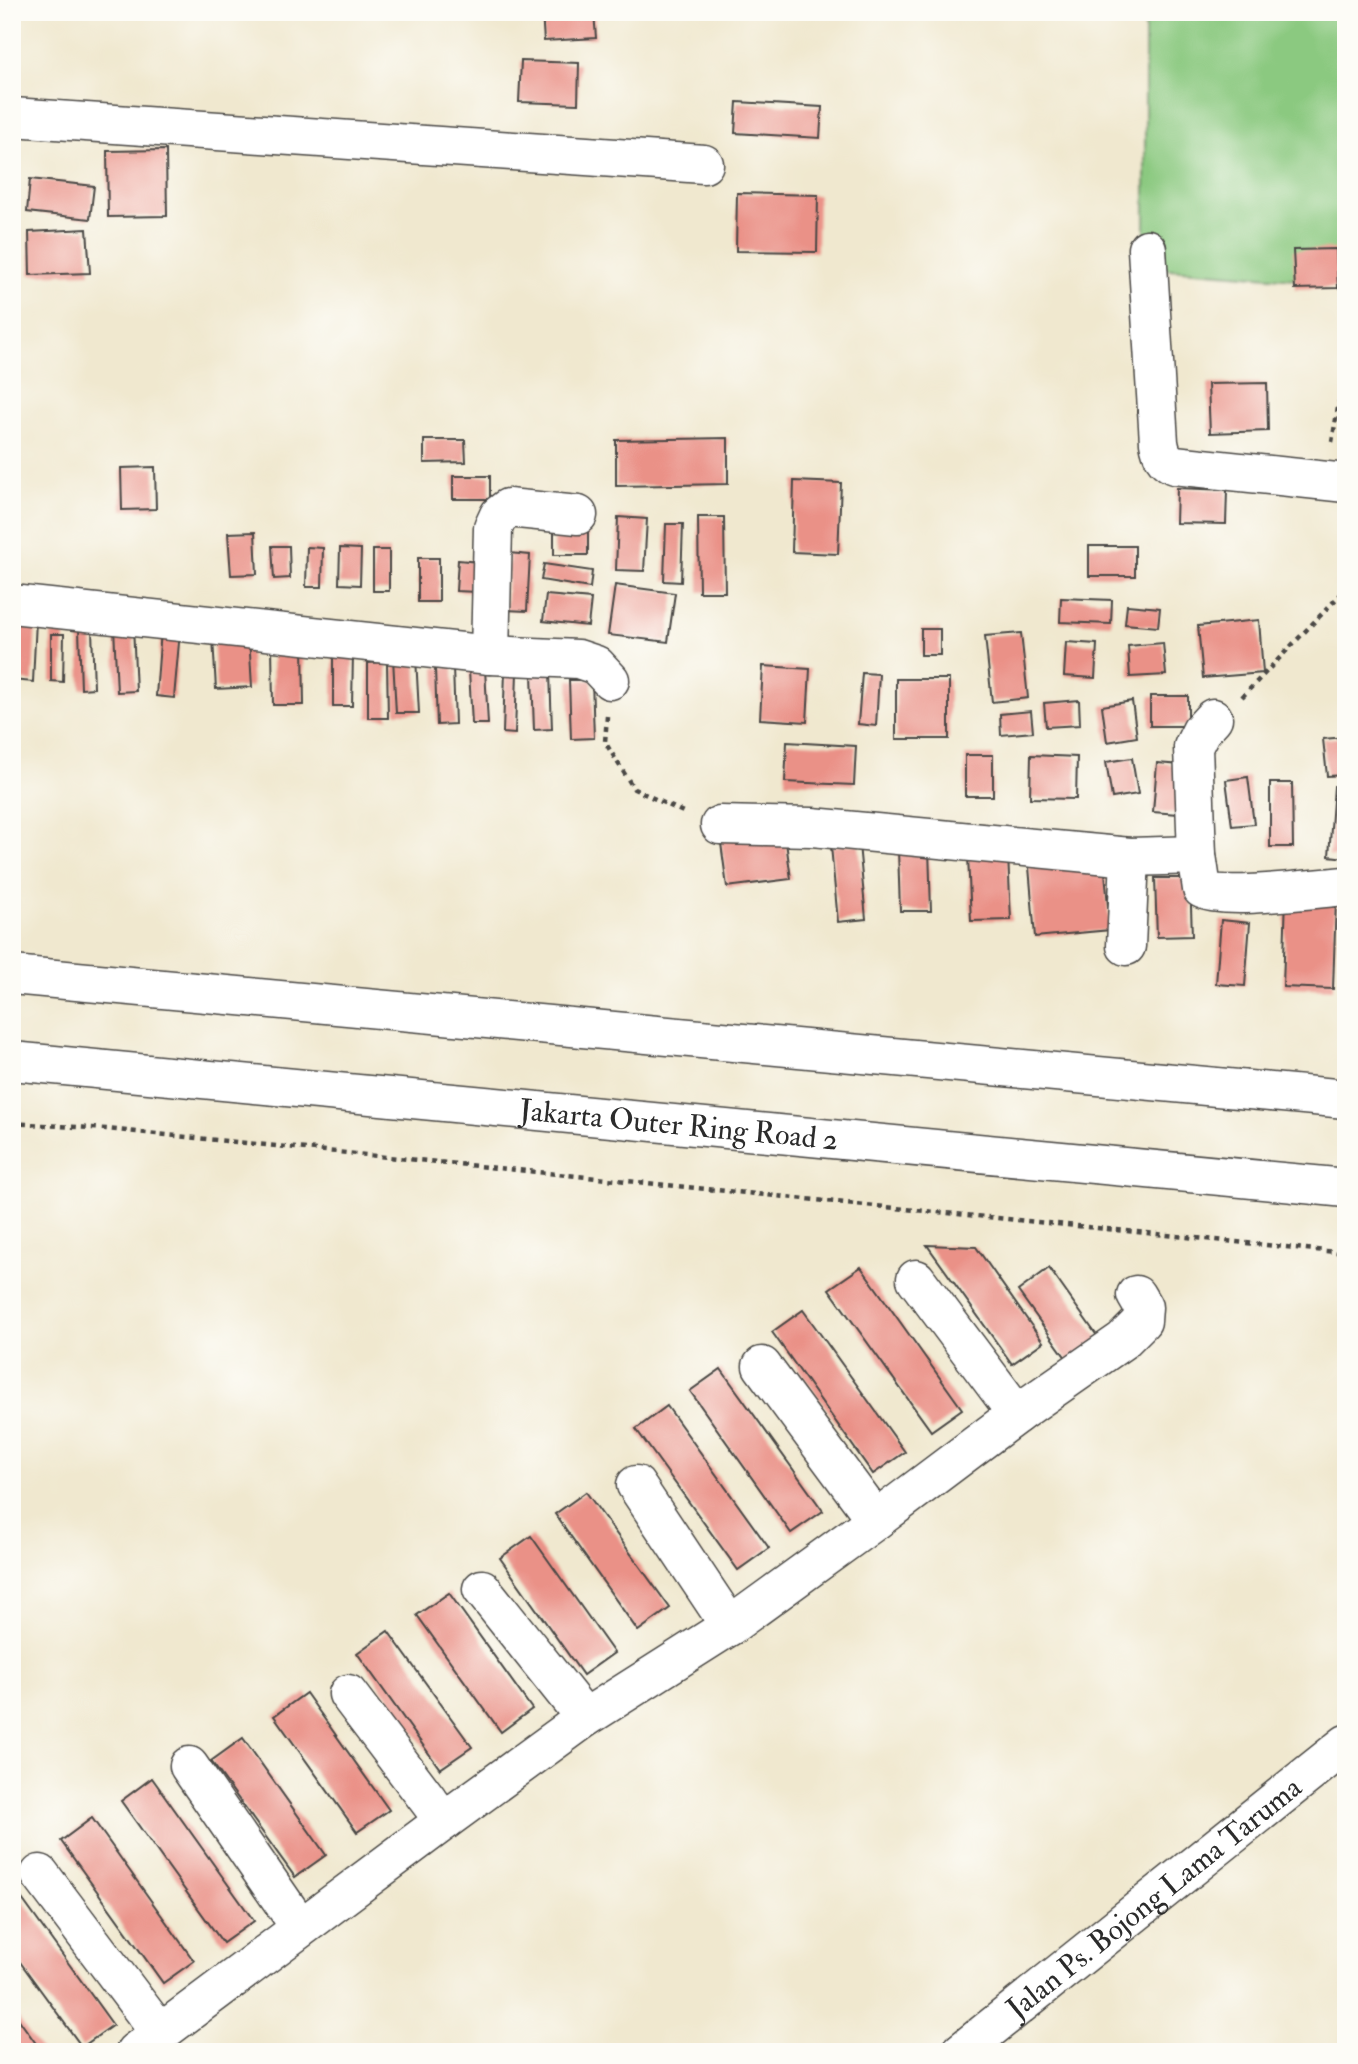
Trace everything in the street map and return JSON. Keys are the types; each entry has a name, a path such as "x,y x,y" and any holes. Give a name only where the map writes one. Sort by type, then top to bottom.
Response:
{"main road":[{"path":"12,117 704,164"},
{"path":"1147,249 1159,442 1166,461 1185,466 1343,483"},
{"path":"490,655 494,528 499,515 508,508 578,514"},
{"path":"12,604 490,655 578,659 596,665 610,680"},
{"path":"1213,718 1200,731 1194,747 1197,855 1202,889 1208,893 1241,893 1346,887"},
{"path":"720,825 813,827 1130,857 1197,855"},
{"path":"1126,946 1130,857"},
{"path":"12,975 1346,1099"},
{"name":"Jakarta Outer Ring Road 2","path":"12,1061 1346,1188"},
{"path":"916,1279 1017,1414"},
{"path":"40,1874 147,2042 585,1718 730,1626 1137,1328 1144,1312 1136,1294"},
{"path":"762,1366 876,1520"},
{"path":"636,1485 730,1626"},
{"path":"482,1589 585,1718"},
{"path":"348,1694 444,1821"},
{"name":"Jalan Ps. Bojong Lama Taruma","path":"961,2052 1346,1744"},
{"path":"189,1766 300,1927"}],"path":[{"path":"1343,483 1332,452 1332,442 1340,396 1346,386"},
{"path":"1213,718 1248,693 1346,587"},
{"path":"610,680 605,742 634,789 678,811 720,825"},
{"path":"12,1123 107,1129 1346,1253"}],"green space":[{"path":"1145,12 1346,12 1346,283 1145,267"}],"building":[{"path":"542,12 594,12 596,38 544,41"},
{"path":"521,61 579,63 578,104 519,102"},
{"path":"737,102 822,107 820,138 735,133"},
{"path":"166,150 167,216 108,217 107,151"},
{"path":"30,179 94,186 90,219 27,212"},
{"path":"737,193 818,195 817,252 736,251"},
{"path":"87,229 90,273 30,275 29,232"},
{"path":"1336,249 1338,288 1295,289 1293,250"},
{"path":"1267,383 1268,431 1210,433 1208,384"},
{"path":"728,438 728,484 616,486 616,440"},
{"path":"424,440 465,440 466,462 424,463"},
{"path":"155,467 156,509 122,510 121,468"},
{"path":"453,476 490,476 490,499 453,499"},
{"path":"794,481 841,483 838,554 792,552"},
{"path":"1177,488 1227,490 1226,524 1176,523"},
{"path":"618,517 647,519 644,571 616,570"},
{"path":"698,517 724,517 725,592 699,592"},
{"path":"666,524 683,524 681,582 664,581"},
{"path":"554,527 588,527 588,555 554,555"},
{"path":"255,532 257,574 231,575 228,533"},
{"path":"272,546 289,546 290,578 274,579"},
{"path":"1089,546 1135,546 1135,576 1089,576"},
{"path":"307,547 323,548 322,587 306,587"},
{"path":"340,548 361,549 360,585 339,584"},
{"path":"373,550 389,550 389,591 373,591"},
{"path":"509,553 530,555 527,611 506,610"},
{"path":"418,558 439,558 439,602 418,602"},
{"path":"458,560 478,562 477,592 456,591"},
{"path":"544,564 592,571 590,588 541,580"},
{"path":"615,585 675,593 668,642 608,635"},
{"path":"546,595 591,599 588,626 543,621"},
{"path":"1061,598 1112,600 1111,624 1060,622"},
{"path":"1127,605 1160,608 1158,627 1125,624"},
{"path":"15,620 36,620 33,682 12,680"},
{"path":"1259,620 1263,673 1203,678 1198,626"},
{"path":"133,626 136,691 117,692 114,627"},
{"path":"79,629 92,629 94,688 81,689"},
{"path":"921,629 940,629 940,655 921,655"},
{"path":"161,630 180,631 174,698 156,696"},
{"path":"1021,633 1028,698 992,702 985,636"},
{"path":"51,634 64,634 63,682 51,681"},
{"path":"249,636 252,687 216,689 213,638"},
{"path":"1066,642 1097,644 1095,678 1064,676"},
{"path":"1163,643 1166,675 1130,677 1128,646"},
{"path":"272,646 303,646 304,705 273,705"},
{"path":"333,653 353,653 352,706 333,706"},
{"path":"416,657 419,713 396,713 393,658"},
{"path":"387,662 388,718 368,718 368,663"},
{"path":"763,666 810,669 807,722 760,719"},
{"path":"453,667 455,724 437,725 435,668"},
{"path":"485,669 488,724 472,724 469,670"},
{"path":"505,671 517,671 515,734 503,733"},
{"path":"532,673 550,673 552,729 534,730"},
{"path":"862,673 879,674 876,726 858,724"},
{"path":"896,679 949,679 949,739 896,739"},
{"path":"569,680 592,680 594,738 571,739"},
{"path":"1150,696 1188,696 1188,726 1150,726"},
{"path":"1079,700 1080,725 1046,727 1044,703"},
{"path":"1132,701 1137,737 1107,742 1102,706"},
{"path":"1031,711 1033,732 1001,735 1000,714"},
{"path":"1346,737 1346,775 1327,776 1323,739"},
{"path":"787,742 856,746 854,785 785,782"},
{"path":"965,755 993,755 993,796 965,796"},
{"path":"1031,755 1077,757 1076,799 1030,798"},
{"path":"1132,758 1138,794 1112,798 1106,762"},
{"path":"1157,763 1181,765 1178,814 1153,812"},
{"path":"1248,777 1254,824 1232,826 1226,780"},
{"path":"1270,783 1292,783 1293,847 1270,847"},
{"path":"1334,786 1346,787 1346,858 1329,856"},
{"path":"784,827 791,879 727,887 720,836"},
{"path":"859,844 866,919 838,922 831,846"},
{"path":"898,849 929,849 931,911 900,911"},
{"path":"1008,855 1011,920 971,921 968,856"},
{"path":"1104,860 1110,930 1035,937 1029,867"},
{"path":"1155,878 1190,878 1192,936 1157,937"},
{"path":"1286,897 1336,899 1333,989 1283,987"},
{"path":"1221,920 1250,923 1245,986 1216,984"},
{"path":"927,1245 976,1247 1043,1342 1012,1364"},
{"path":"861,1267 962,1409 931,1431 829,1289"},
{"path":"1049,1268 1100,1340 1069,1362 1018,1291"},
{"path":"803,1310 905,1452 873,1474 772,1332"},
{"path":"721,1369 823,1511 791,1533 690,1391"},
{"path":"667,1406 769,1548 738,1570 636,1429"},
{"path":"586,1492 670,1608 638,1631 555,1514"},
{"path":"531,1536 614,1653 583,1675 500,1558"},
{"path":"449,1593 532,1709 501,1732 417,1615"},
{"path":"388,1631 472,1747 440,1769 357,1653"},
{"path":"306,1693 389,1810 357,1832 274,1716"},
{"path":"243,1738 326,1855 295,1877 211,1761"},
{"path":"152,1778 254,1921 223,1943 121,1801"},
{"path":"92,1818 194,1961 163,1983 61,1841"},
{"path":"12,1885 113,2025 82,2047 12,1951"},
{"path":"12,2009 22,2024 42,2052 12,2052"}]}
